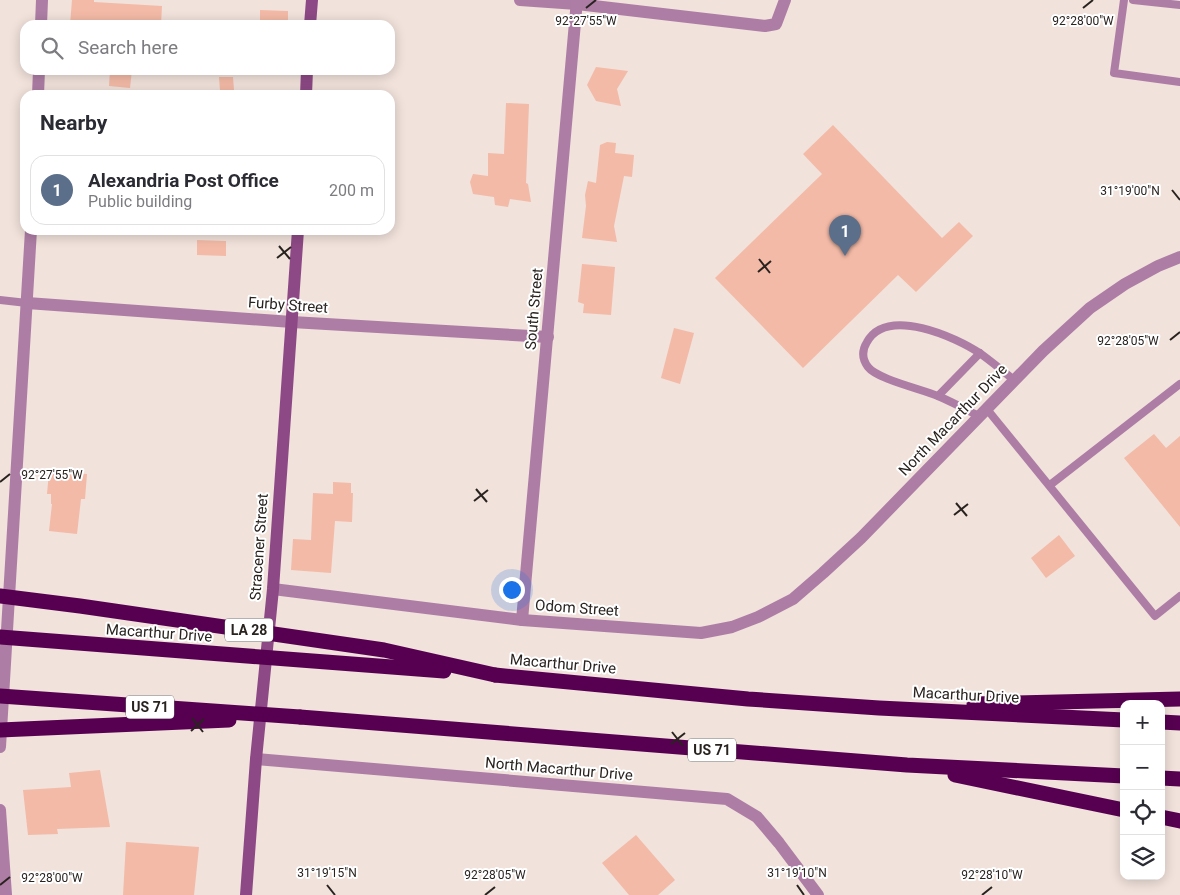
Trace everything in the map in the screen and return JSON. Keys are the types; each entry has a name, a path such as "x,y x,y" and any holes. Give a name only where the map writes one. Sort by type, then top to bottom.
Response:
{"highway":[{"name":"LA 28","path":"0,596 384,650 496,675"},
{"name":"Macarthur Drive","path":"0,638 496,675 748,699 879,708 1120,720"},
{"name":"US 71","path":"0,696 300,717 907,765 1120,776"},
{"path":"879,708 1016,702 1180,699"},
{"path":"0,730 300,717"},
{"path":"1165,722 1180,723"},
{"path":"907,765 1120,809"},
{"path":"1165,778 1180,779"},
{"path":"1165,819 1180,821"}],"street":[{"path":"41,20 42,0"},
{"path":"310,20 312,0"},
{"path":"520,0 577,2 765,26 776,24 785,0"},
{"name":"South Street","path":"522,620 577,2"},
{"path":"38,90 39,75"},
{"path":"306,90 307,75"},
{"path":"0,747 31,235"},
{"name":"Stracener Street","path":"246,895 256,759 273,589 298,235"},
{"name":"North Macarthur Drive","path":"758,617 793,599 861,538 1014,380 1090,308 1125,284 1158,266 1180,257"},
{"name":"Furby Street","path":"27,303 292,322 548,337"},
{"name":"Odom Street","path":"273,589 522,620 701,633 732,627 758,617"},
{"name":"North Macarthur Drive","path":"256,759 727,799 757,817 818,895"},
{"path":"0,810 6,895"}],"lane":[{"path":"1124,0 1114,73 1180,82"},
{"path":"1133,0 1180,5"},
{"path":"0,300 27,303"},
{"path":"1014,380 980,353 945,335 902,325 884,327 871,335 864,346 863,356 868,367 878,375 983,412 1050,485 1155,616 1180,596"},
{"path":"938,396 980,353"},
{"path":"1050,485 1180,384"}],"building":[{"path":"72,0 162,6 161,20 70,20"},
{"path":"260,10 288,11 288,20 260,20"},
{"path":"596,67 628,71 617,89 621,106 596,101 587,85"},
{"path":"110,75 131,75 130,88 109,86"},
{"path":"219,77 233,77 234,90 220,90"},
{"path":"506,103 529,104 526,183 528,184 531,202 510,199 508,207 495,205 494,197 473,194 470,182 473,174 488,176 488,153 504,154"},
{"path":"833,125 942,238 959,222 973,236 916,292 898,275 803,368 715,278 822,174 803,154"},
{"path":"607,142 616,143 615,153 634,155 632,177 624,176 614,226 617,242 582,238 586,206 585,195 588,181 596,183 600,145"},
{"path":"197,240 226,241 226,256 197,255"},
{"path":"582,264 615,267 611,315 583,313 584,304 578,302"},
{"path":"674,328 694,333 680,384 661,378"},
{"path":"1154,434 1166,448 1180,436 1180,527 1124,458"},
{"path":"49,472 87,474 85,499 81,499 77,534 49,531 52,504 51,494 47,494"},
{"path":"333,482 351,483 351,493 353,493 352,522 335,521 331,573 291,570 293,539 311,540 313,493 333,494"},
{"path":"1059,535 1075,556 1046,578 1031,558"},
{"path":"100,770 110,827 57,829 58,834 28,835 23,790 71,787 69,773"},
{"path":"636,835 675,880 658,895 629,895 602,863"},
{"path":"126,842 199,847 194,895 123,895"}],"place":[{"name":"Alexandria Post Office","path":"845,256"}]}
